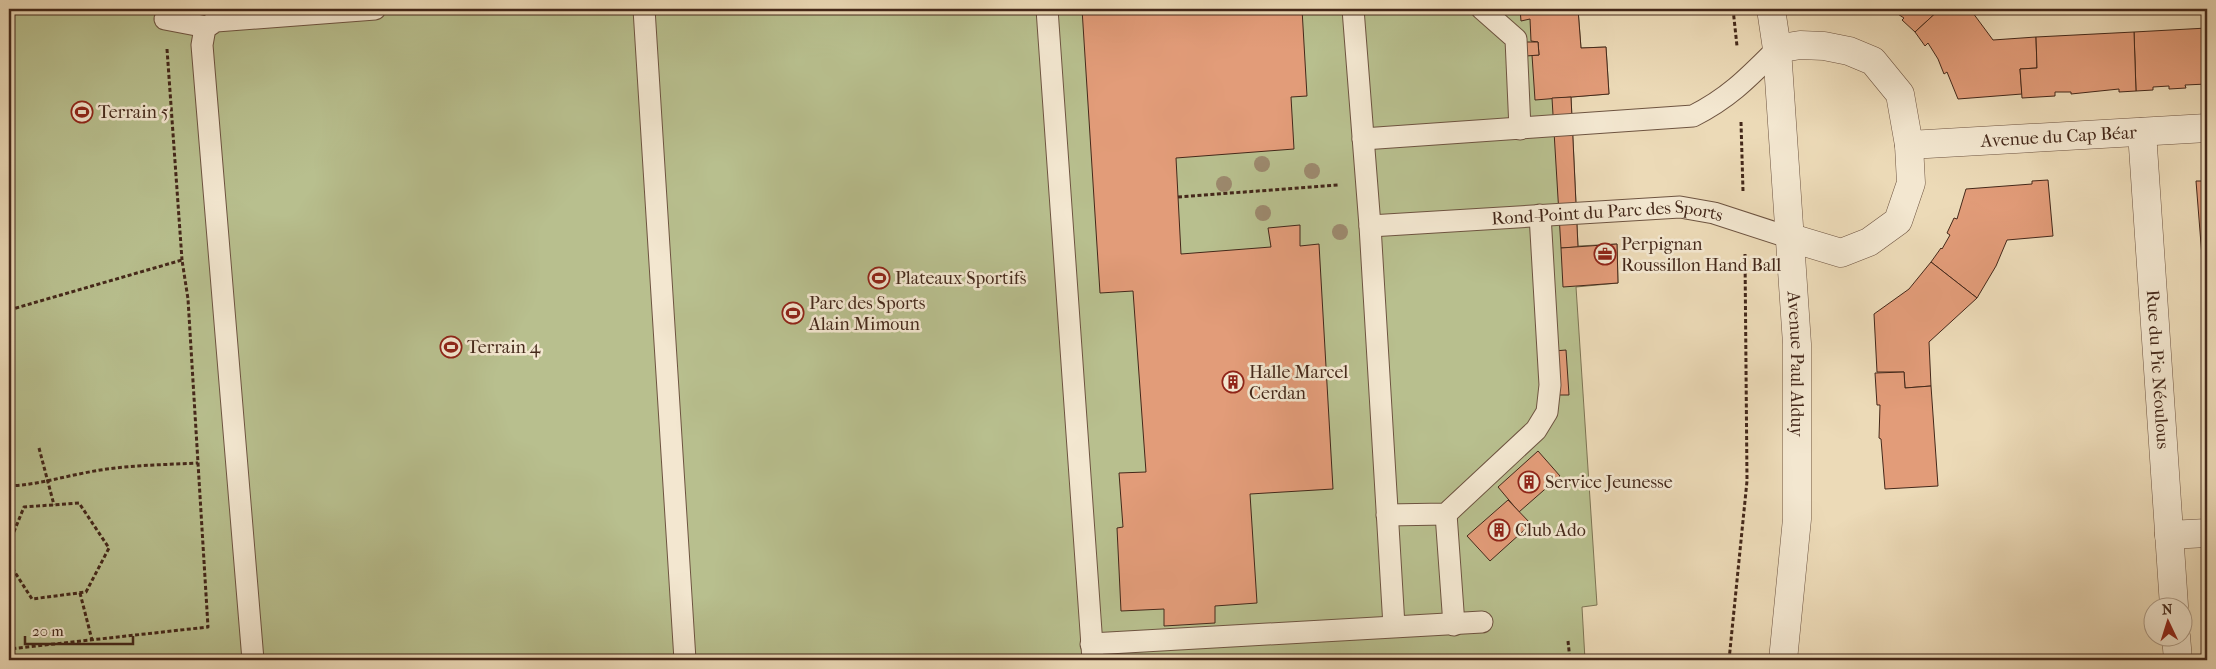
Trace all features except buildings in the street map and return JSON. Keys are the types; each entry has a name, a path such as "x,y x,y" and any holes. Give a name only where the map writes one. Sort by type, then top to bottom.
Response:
{"street":[{"name":"Avenue Paul Alduy","path":"1771,9 1777,49 1797,344 1797,519 1784,660"},
{"name":"Rond-Point du Parc des Sports","path":"1777,49 1800,45 1824,46 1849,51 1873,61 1900,94 1909,145 1911,183 1898,221 1869,242 1841,253 1791,238"},
{"name":"Avenue du Cap Béar","path":"1909,145 2207,128"},
{"name":"Rue du Pic Néoulous","path":"2142,132 2173,596"},
{"path":"2170,535 2207,533"},
{"path":"2177,646 2178,660"}],"lane":[{"path":"165,18 206,27 216,21 375,9"},
{"path":"644,9 685,660"},
{"path":"1047,9 1092,652 1394,626 1454,625 1482,622"},
{"path":"1353,9 1370,226 1394,626"},
{"path":"1482,9 1516,40 1520,129"},
{"path":"206,27 202,45 253,660"},
{"path":"1363,138 1693,116 1717,104 1740,88 1777,49"},
{"name":"Rond-Point du Parc des Sports","path":"1370,226 1680,206 1714,213 1744,225 1791,238"},
{"path":"1387,515 1446,514 1536,430 1547,412 1550,385 1540,215"},
{"path":"1446,514 1454,625"}],"path":[{"path":"1729,660 1748,481 1740,88 1733,9"},
{"path":"9,649 208,627 188,299 182,260 165,18"},
{"path":"1178,197 1366,183"},
{"path":"9,310 182,260"},
{"path":"40,448 54,505"},
{"path":"9,486 28,486 84,473 136,465 198,464"},
{"path":"9,544 24,508 79,503 109,548 86,592 32,599 9,562"},
{"path":"80,592 92,640"},
{"path":"1568,641 1570,660"}],"green space":[{"name":"Parc des Sports Alain Mimoun","path":"9,9 1578,9 1581,48 1606,47 1609,94 1571,97 1578,246 1617,244 1618,283 1576,287 1597,605 1582,607 1585,660 9,660"}],"place":[{"name":"Terrain 5","path":"82,112"},
{"name":"Perpignan Roussillon Hand Ball","path":"1605,254"},
{"name":"Plateaux Sportifs","path":"879,278"},
{"name":"Parc des Sports Alain Mimoun","path":"793,313"},
{"name":"Terrain 4","path":"451,347"},
{"name":"Halle Marcel Cerdan","path":"1233,382"},
{"name":"Service Jeunesse","path":"1529,482"},
{"name":"Club Ado","path":"1499,530"}]}
